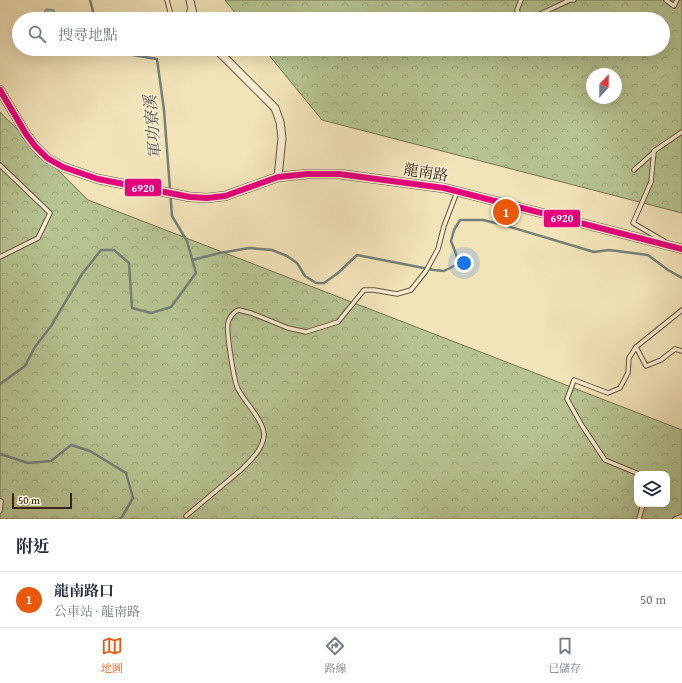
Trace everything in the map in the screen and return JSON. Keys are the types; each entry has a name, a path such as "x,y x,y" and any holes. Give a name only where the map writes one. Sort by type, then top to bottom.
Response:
{"street":[{"path":"223,56 275,108 280,122 282,138 278,177"},
{"name":"龍南路","path":"0,90 30,140 47,158 63,167 91,176 190,197 207,198 225,196 278,177 308,174 339,174 444,188 678,248"}],"lane":[{"path":"167,0 170,12"},
{"path":"518,12 517,10 521,0"},
{"path":"544,12 570,0 574,0"},
{"path":"666,0 674,6 677,0"},
{"path":"634,170 654,152 682,132"},
{"path":"654,152 650,182 633,223 678,248"},
{"path":"0,165 50,213 38,238 0,257"},
{"path":"186,516 242,469 257,454 262,443 264,434 262,427 254,412 237,388 231,357 228,323 233,313 239,310 251,313 288,328 306,332 338,322 364,290 374,290 397,294 412,290 426,271 438,249 444,226 457,192"},
{"path":"634,472 605,460 581,424 567,399 574,380 608,393 620,388 628,372 629,358 636,348 682,310"},
{"path":"636,348 646,366 661,360 675,349 682,351"},
{"path":"0,511 1,501"},
{"path":"639,519 642,507"},
{"path":"675,519 682,516"}],"green space":[{"path":"225,0 682,0 682,213 322,120 270,56 670,56 670,12 234,12"},
{"path":"0,112 88,200 682,430 682,519 0,519"}],"water":[{"path":"46,9 54,10 54,12 44,12"}],"waterway":[{"name":"軍功寮溪","path":"90,0 93,12"},
{"name":"軍功寮溪","path":"0,384 25,366 35,347 51,326 82,274 101,250 114,250 129,263 132,308 151,313 171,307 196,273 187,241 172,216 164,110 157,59 139,56"},
{"path":"192,260 249,248 272,250 287,256 297,263 305,276 316,283 324,283 338,273 357,255 444,271 458,264 451,241 454,230 460,220 483,220 594,252 609,250 648,255 668,270 682,278"},
{"name":"軍功寮溪","path":"0,454 28,463 51,461 71,445 90,451 126,473 133,498 122,517 119,519"}],"transit line":[{"name":"6920","path":"0,90 26,134 47,158 63,167 98,179 190,197 207,198 225,196 278,177 308,174 339,174 444,188 682,249"}],"place":[{"name":"龍南路口","path":"506,212"}]}
